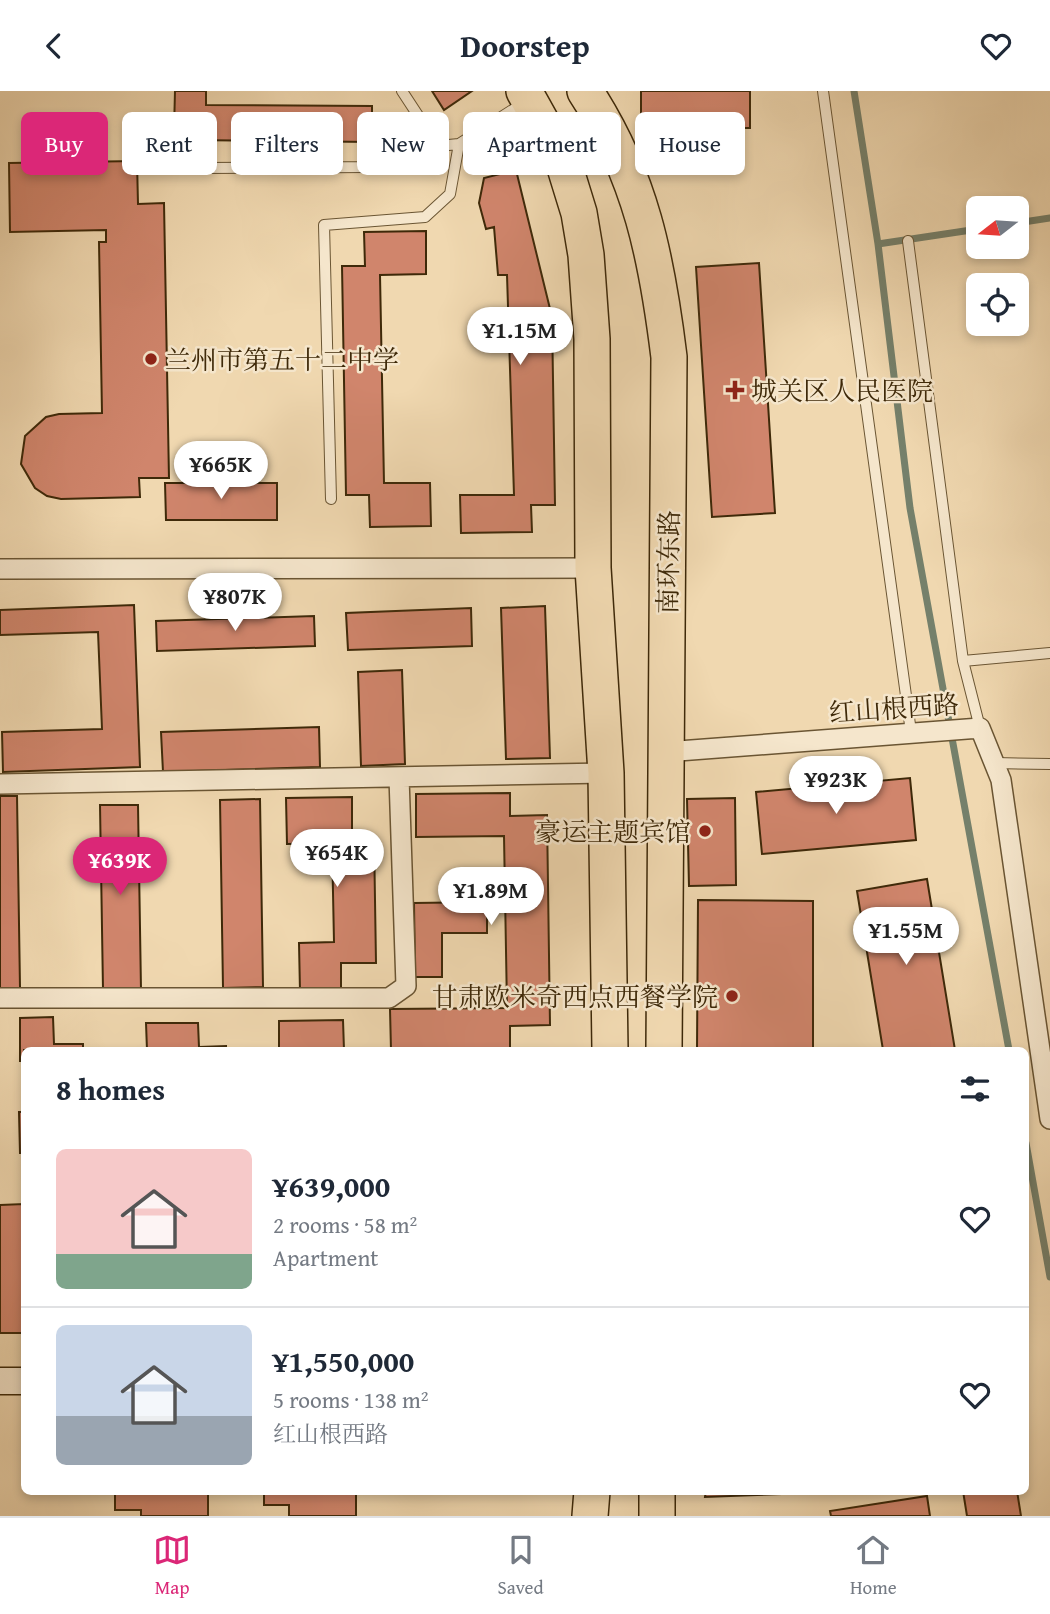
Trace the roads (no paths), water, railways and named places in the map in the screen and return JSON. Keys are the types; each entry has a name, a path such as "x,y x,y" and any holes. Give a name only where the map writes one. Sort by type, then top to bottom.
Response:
{"highway":[{"name":"南环东路","path":"585,91 612,131 654,250 669,357 664,1047"},
{"path":"530,95 563,161 579,213 586,255 592,339 593,568 606,773 610,1047"},
{"path":"590,1516 592,1495"},
{"path":"657,1495 657,1516"}],"main road":[{"path":"0,1381 21,1381"}],"street":[{"path":"0,569 593,568"},
{"name":"红山根西路","path":"665,752 979,728 1001,780 1050,1119"},
{"path":"0,785 606,773"},
{"path":"0,998 388,998 406,986 399,777"}],"lane":[{"path":"402,91 416,112"},
{"path":"823,91 911,732"},
{"path":"449,145 459,144 530,95"},
{"path":"331,499 324,225 425,217 450,194 459,144"},
{"path":"217,168 357,167"},
{"path":"908,241 963,661 979,728"},
{"path":"963,661 1050,653"},
{"path":"995,763 1050,764"}],"waterway":[{"path":"854,91 878,244 910,508 1008,1047"},
{"path":"1029,221 1050,218"},
{"path":"878,244 966,231"},
{"path":"1029,1160 1050,1277"}],"place":[{"name":"兰州市第五十二中学","path":"151,359"},
{"name":"城关区人民医院","path":"735,390"},
{"name":"豪运主题宾馆","path":"705,831"},
{"name":"甘肃欧米奇西点西餐学院","path":"732,996"}]}
